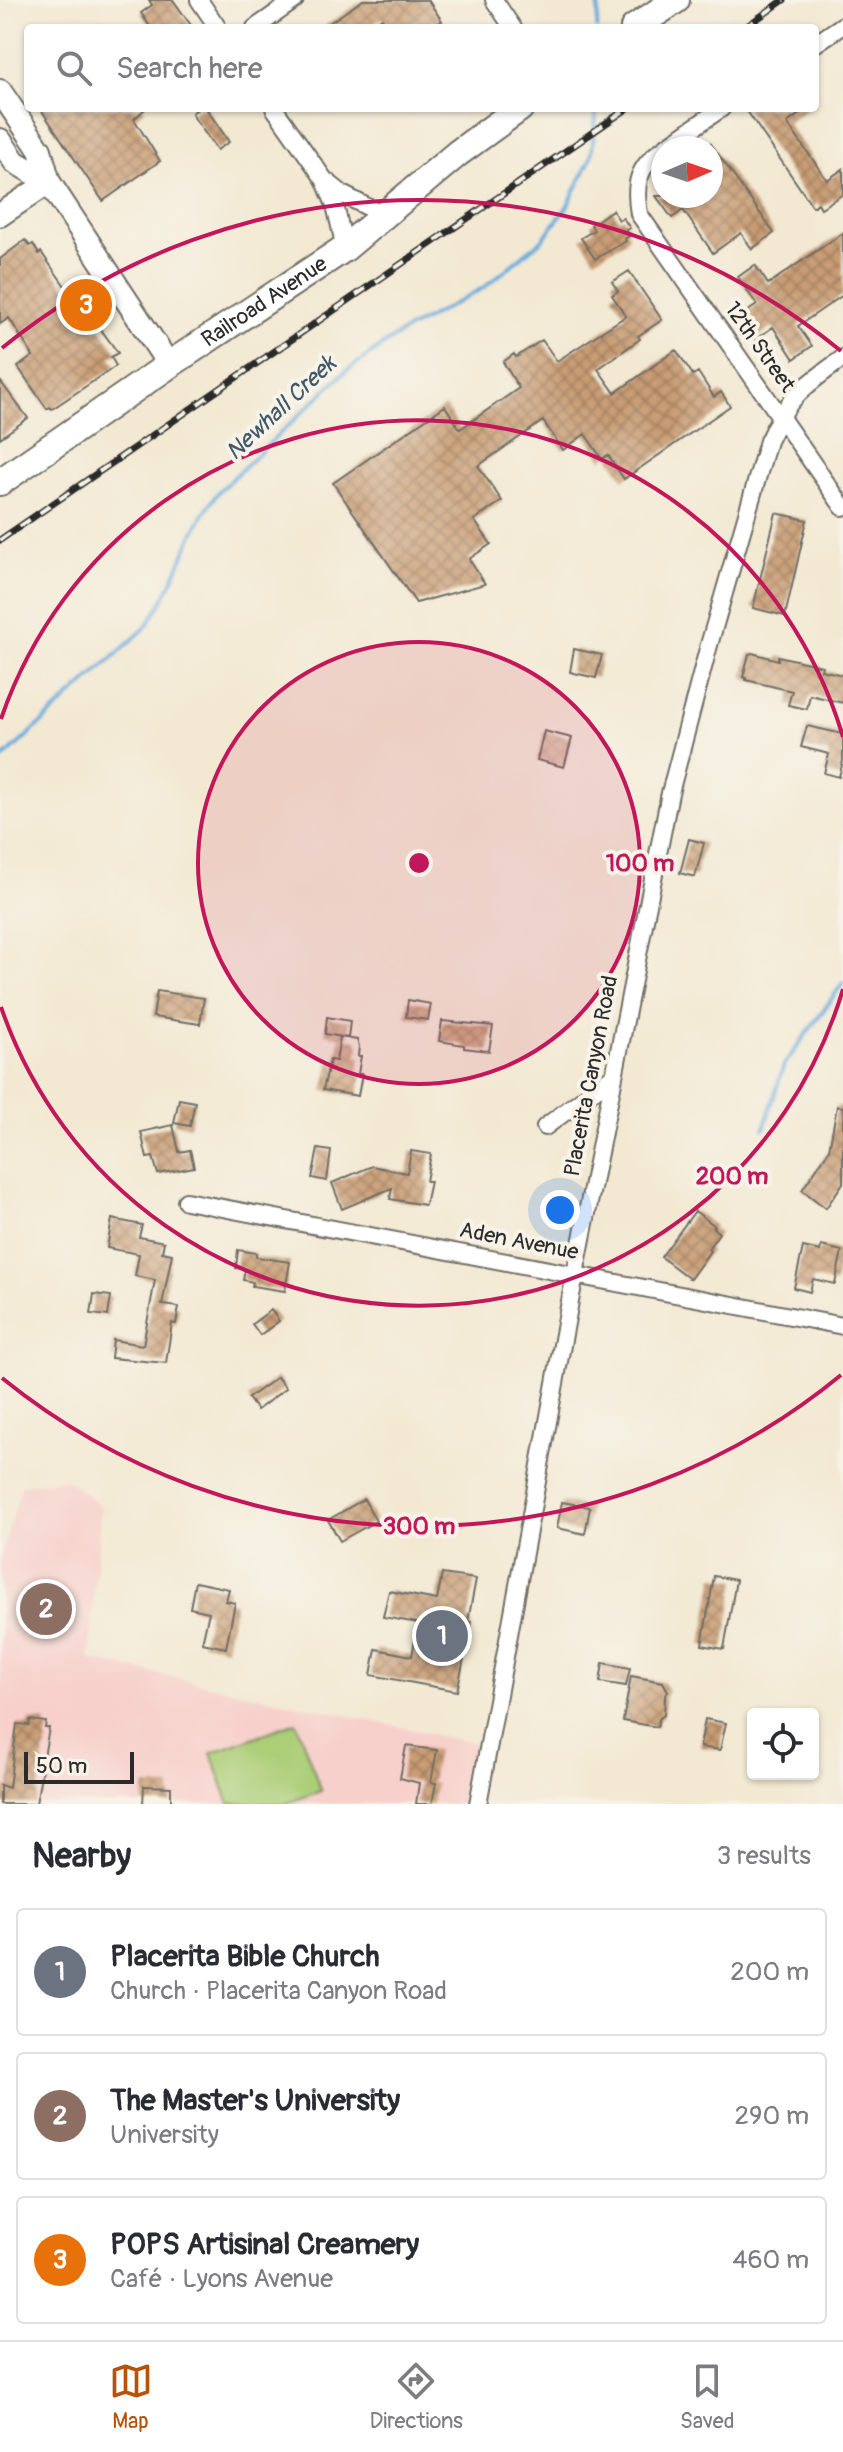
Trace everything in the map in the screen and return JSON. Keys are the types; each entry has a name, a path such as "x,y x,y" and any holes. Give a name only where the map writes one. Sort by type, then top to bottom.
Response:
{"main road":[{"path":"640,24 676,0"},
{"path":"0,91 40,150 49,182 169,365"},
{"name":"Railroad Avenue","path":"0,482 345,248 458,153 514,112"},
{"path":"0,140 15,162 49,182"},
{"path":"0,215 49,182"}],"street":[{"path":"199,0 215,24"},
{"path":"261,24 295,0"},
{"path":"494,0 510,24"},
{"path":"819,41 843,25"},
{"path":"277,112 324,179 335,205 345,248"},
{"path":"681,136 716,112"},
{"name":"12th Street","path":"651,158 641,172 635,189 639,214 843,507"},
{"path":"324,179 344,195 385,216"},
{"path":"780,414 798,392 843,358"},
{"name":"Placerita Canyon Road","path":"478,1804 575,1274 670,793 768,441 780,414"},
{"path":"545,1127 613,1076"},
{"name":"Aden Avenue","path":"186,1201 843,1326"}],"shaded area":[{"path":"66,1479 101,1506 89,1659 478,1744 466,1804 0,1804 0,1559 22,1485"}],"green space":[{"path":"296,1722 321,1791 284,1804 230,1804 211,1753"}],"building":[{"path":"149,0 173,0 190,24 148,24 141,13 152,5"},
{"path":"363,0 428,0 442,21 437,24 386,24 382,18 372,24 328,24"},
{"path":"43,112 142,112 134,119 160,161 103,201"},
{"path":"209,112 229,142 217,150 192,113"},
{"path":"748,112 802,112 787,123 827,180 843,169 843,194 821,208 818,203 813,207"},
{"path":"723,161 774,233 752,249 741,233 713,253 683,210 672,218 665,208 723,208"},
{"path":"612,210 630,228 626,230 629,236 626,241 595,259 581,238 594,230 591,225"},
{"path":"843,233 843,295 798,326 812,346 794,359 773,327 753,341 743,328 751,322 745,313 757,305 738,277 755,265 768,284"},
{"path":"25,240 30,246 33,244 39,254 41,252 67,289 70,287 118,353 111,357 116,366 52,409 47,409 18,367 33,356 9,318 0,324 0,259"},
{"path":"629,271 662,320 598,369 615,393 676,350 693,375 698,372 714,397 721,392 730,406 624,479 608,455 602,459 585,434 563,450 543,421 478,466 502,501 474,520 491,544 469,559 485,584 416,603 333,483 445,406 460,429 519,388 503,362 514,354 516,357 542,340 557,361 626,316 612,295 618,291 612,282"},
{"path":"0,381 28,418 0,438"},
{"path":"776,513 807,520 785,616 753,608"},
{"path":"574,649 602,655 596,678 570,672"},
{"path":"749,654 822,666 821,670 843,675 843,703 810,695 807,709 788,705 792,691 743,677"},
{"path":"807,726 843,734 843,761 839,777 824,773 829,754 801,747"},
{"path":"544,731 572,738 564,767 537,760"},
{"path":"689,839 704,843 695,877 680,873"},
{"path":"157,991 204,998 200,1024 153,1017"},
{"path":"408,1000 431,1004 428,1020 406,1017"},
{"path":"327,1017 350,1021 348,1038 325,1034"},
{"path":"442,1021 493,1026 489,1051 439,1041"},
{"path":"340,1037 357,1040 359,1046 358,1074 362,1074 358,1096 323,1090 330,1060 336,1061"},
{"path":"179,1099 195,1102 190,1126 174,1123"},
{"path":"837,1106 843,1107 843,1183 826,1208 802,1190 829,1150"},
{"path":"173,1125 179,1152 190,1150 194,1167 158,1174 153,1157 147,1158 141,1132"},
{"path":"318,1149 331,1151 327,1181 312,1178"},
{"path":"411,1151 431,1154 425,1205 390,1199 392,1188 342,1209 332,1183 372,1166 407,1173"},
{"path":"695,1211 715,1226 713,1228 719,1233 690,1279 661,1257"},
{"path":"112,1219 142,1225 139,1237 164,1242 162,1252 172,1254 162,1305 179,1307 176,1324 172,1323 166,1363 111,1358 113,1340 143,1345 155,1280 135,1276 139,1254 107,1248"},
{"path":"821,1246 842,1251 835,1284 813,1279 810,1292 794,1288 803,1247 820,1251"},
{"path":"238,1250 256,1253 256,1257 290,1262 285,1291 252,1286 253,1282 243,1280 245,1269 236,1268"},
{"path":"94,1294 111,1296 108,1316 91,1314"},
{"path":"271,1310 279,1321 260,1335 252,1324"},
{"path":"277,1377 286,1388 257,1410 248,1398"},
{"path":"364,1499 376,1521 340,1541 328,1520"},
{"path":"562,1502 590,1507 585,1534 557,1528"},
{"path":"442,1574 476,1579 468,1621 472,1622 457,1691 371,1675 376,1649 412,1656 418,1623 383,1617 389,1591 437,1600"},
{"path":"714,1576 736,1580 724,1649 702,1645"},
{"path":"195,1582 229,1589 226,1601 235,1603 226,1648 202,1643 209,1612 190,1608"},
{"path":"603,1663 630,1668 626,1686 600,1682"},
{"path":"631,1676 663,1682 668,1691 664,1715 657,1727 623,1721"},
{"path":"705,1719 726,1723 720,1750 700,1747"},
{"path":"30,1720 46,1722 45,1728 49,1728 36,1804 0,1804 0,1785 9,1788 17,1724 29,1725"},
{"path":"406,1746 437,1750 431,1782 436,1783 432,1804 416,1804 419,1783 400,1778"},
{"path":"144,1786 171,1787 171,1804 143,1804"}],"waterway":[{"name":"Newhall Creek","path":"597,24 599,0"},
{"name":"Newhall Creek","path":"0,761 144,629 156,612 198,525 219,491 346,371 399,334 485,287 543,239 567,207 591,158 597,112"},
{"path":"764,1129 784,1065 843,983"}],"railway":[{"path":"750,24 784,0"},
{"path":"0,540 622,112"}],"place":[{"name":"POPS Artisinal Creamery","path":"86,305"},
{"name":"The Master's University","path":"46,1609"},
{"name":"Placerita Bible Church","path":"442,1636"}]}
